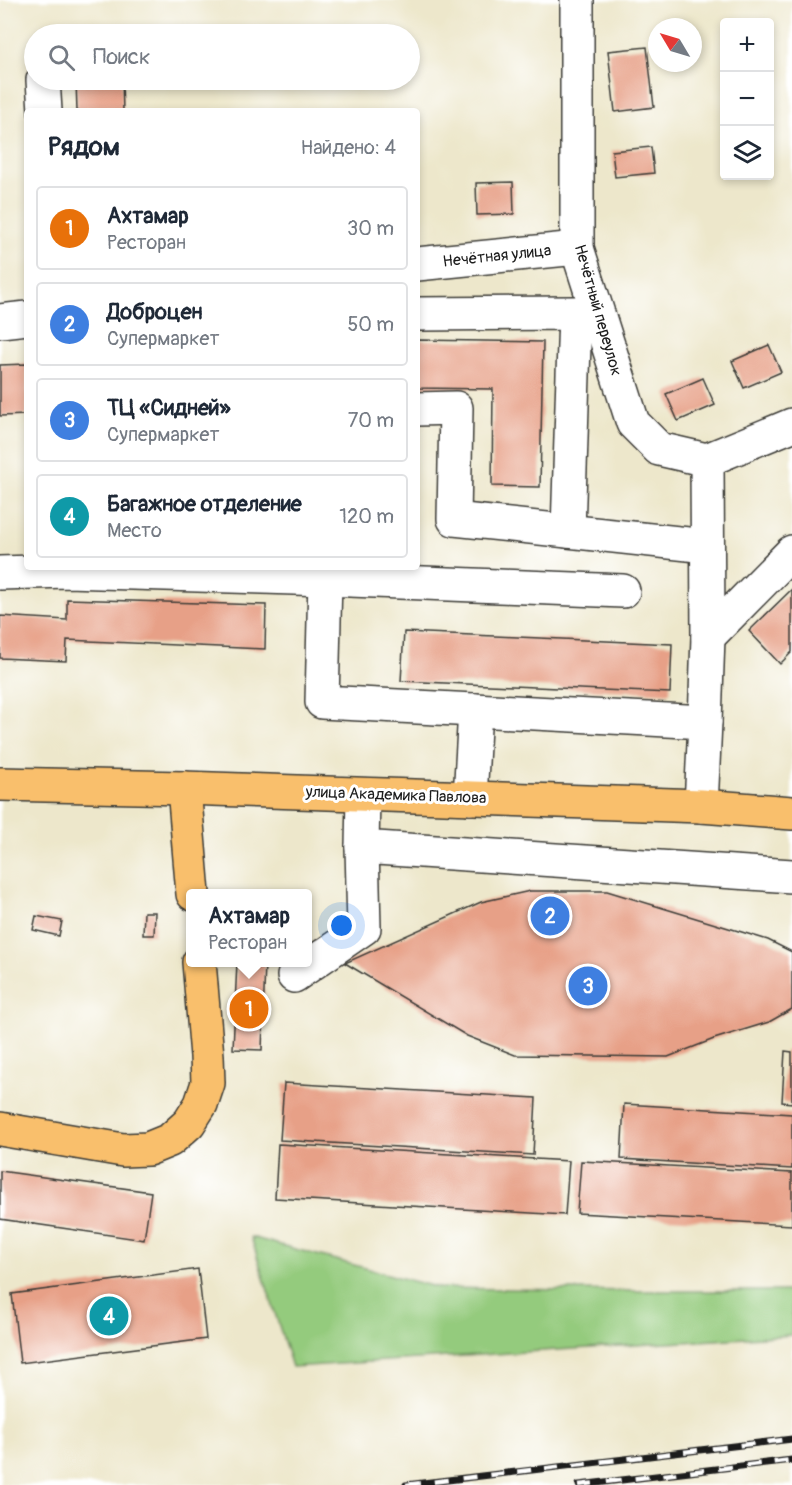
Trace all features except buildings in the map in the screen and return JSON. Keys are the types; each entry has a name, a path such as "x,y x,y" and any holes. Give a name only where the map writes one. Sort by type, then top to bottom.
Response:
{"main road":[{"name":"улица Академика Павлова","path":"0,784 701,806 792,813"},
{"path":"184,788 193,889"},
{"path":"0,1129 123,1150 148,1149 170,1140 189,1123 201,1104 207,1083 199,967"}],"street":[{"name":"Нечётный переулок","path":"577,0 577,248 633,423 659,449 707,460"},
{"path":"44,90 45,108"},
{"name":"Нечётная улица","path":"420,264 577,248"},
{"path":"420,314 575,313 567,531"},
{"path":"0,321 24,318"},
{"path":"420,409 456,408 454,519 707,546"},
{"path":"701,806 708,637 707,460 792,425"},
{"path":"708,637 792,552"},
{"path":"0,573 67,571 623,591"},
{"path":"325,579 322,702 705,722"},
{"path":"470,798 475,710"},
{"path":"312,964 364,928 363,795"},
{"path":"362,847 792,876"},
{"path":"294,976 307,967"}],"green space":[{"path":"251,1237 439,1288 792,1291 792,1335 292,1367"}],"railway":[{"path":"406,1485 792,1439"},
{"path":"579,1485 792,1460"}],"place":[{"name":"Доброцен","path":"550,916"},
{"name":"ТЦ «Сидней»","path":"588,986"},
{"name":"Ахтамар","path":"249,1009"},
{"name":"Багажное отделение","path":"109,1316"}]}
